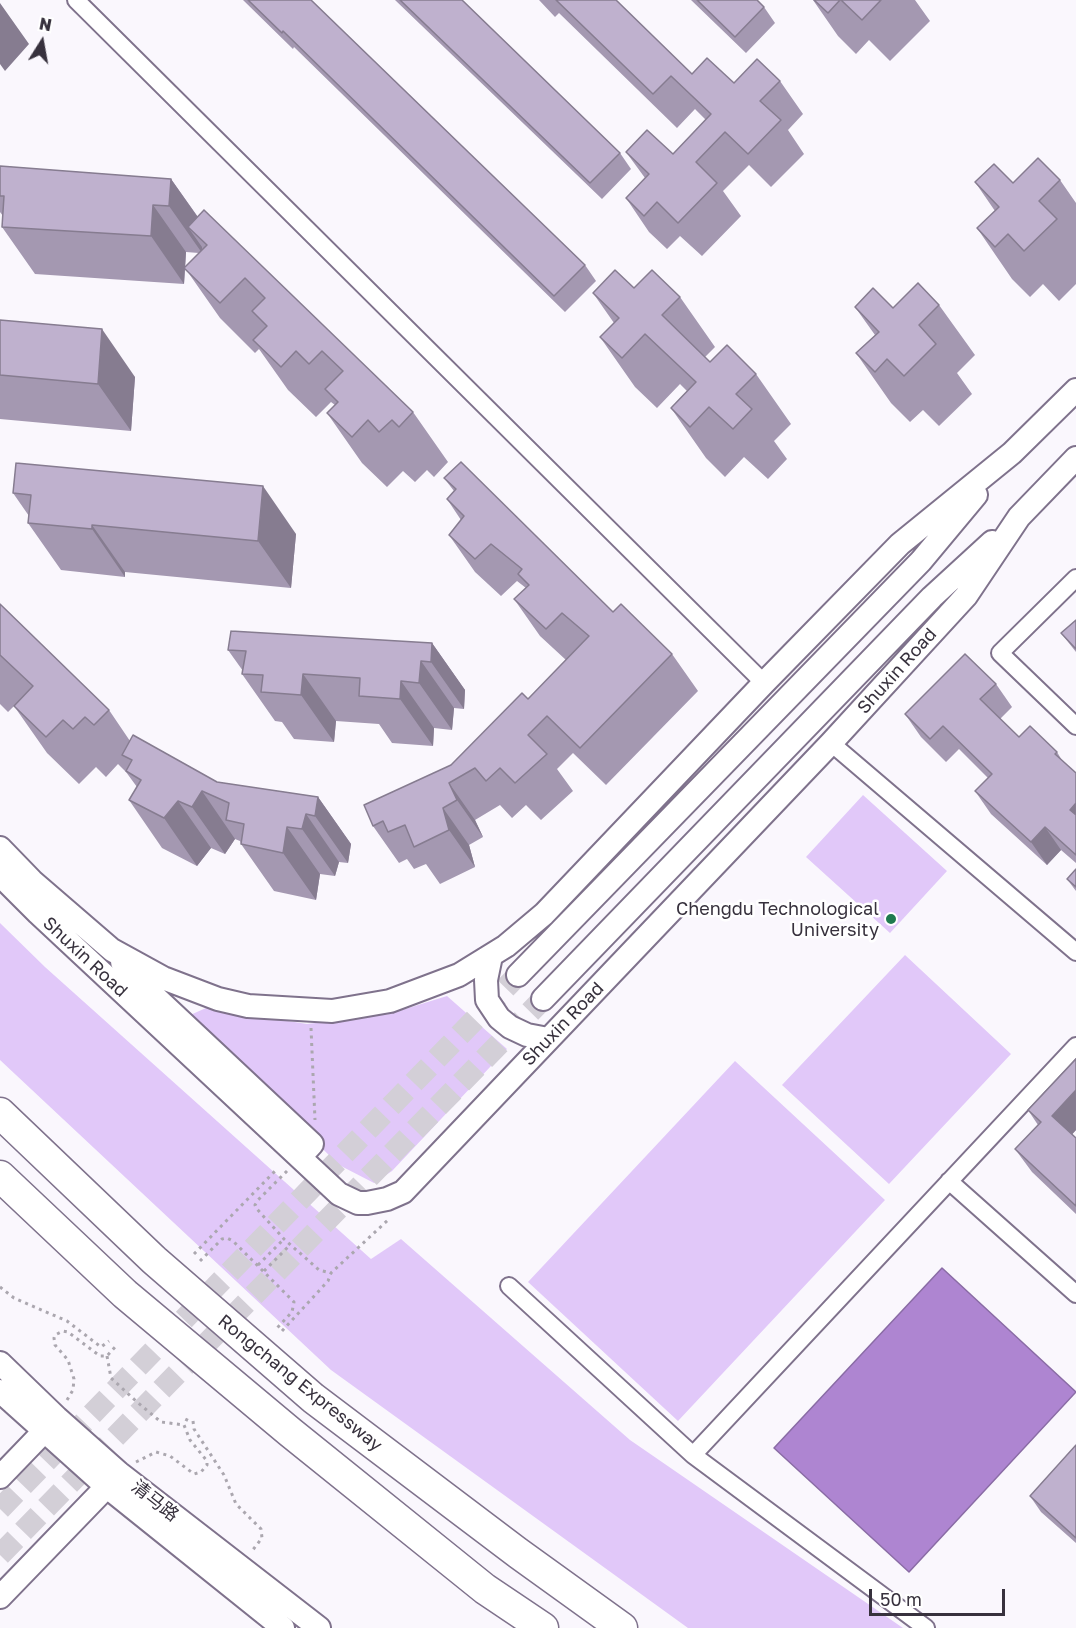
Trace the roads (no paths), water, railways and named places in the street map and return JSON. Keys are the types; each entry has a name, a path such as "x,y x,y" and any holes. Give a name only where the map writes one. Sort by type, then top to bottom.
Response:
{"highway":[{"name":"Rongchang Expressway","path":"0,1113 154,1260 313,1398 622,1628"},
{"path":"0,1176 125,1294 216,1371 485,1589 543,1628"}],"main road":[{"name":"Shuxin Road","path":"0,848 32,881 112,950 163,978 218,999 248,1006 332,1011 390,1001 459,975 506,946 544,914 900,544 1012,453 1076,390"},
{"path":"518,975 921,561 1012,453"},
{"name":"Shuxin Road","path":"0,875 339,1194 357,1203 387,1199 403,1192 831,743 966,596 1019,517 1076,458"},
{"path":"543,999 932,597 1019,517"},
{"path":"112,950 135,978 312,1144 301,1156"},
{"path":"491,956 486,980 487,1000 510,1027 527,1035 548,1039"},
{"name":"清马路","path":"0,1363 50,1425"},
{"name":"清马路","path":"0,1391 50,1425 283,1628"},
{"path":"0,1477 50,1425"},
{"path":"0,1597 113,1480"},
{"name":"清马路","path":"113,1480 240,1567 319,1628"},
{"path":"0,1580 0,1588"}],"street":[{"path":"76,0 764,683"},
{"path":"1076,578 1000,653 1076,726"},
{"path":"831,743 1076,952"},
{"path":"693,1455 1076,1046"},
{"path":"949,1181 1076,1294"},
{"path":"509,1286 693,1455 926,1628"}],"tunnel":[{"path":"0,1509 518,975"},
{"path":"0,1555 543,999"}],"place":[{"name":"Chengdu Technological University","path":"891,919"}]}
